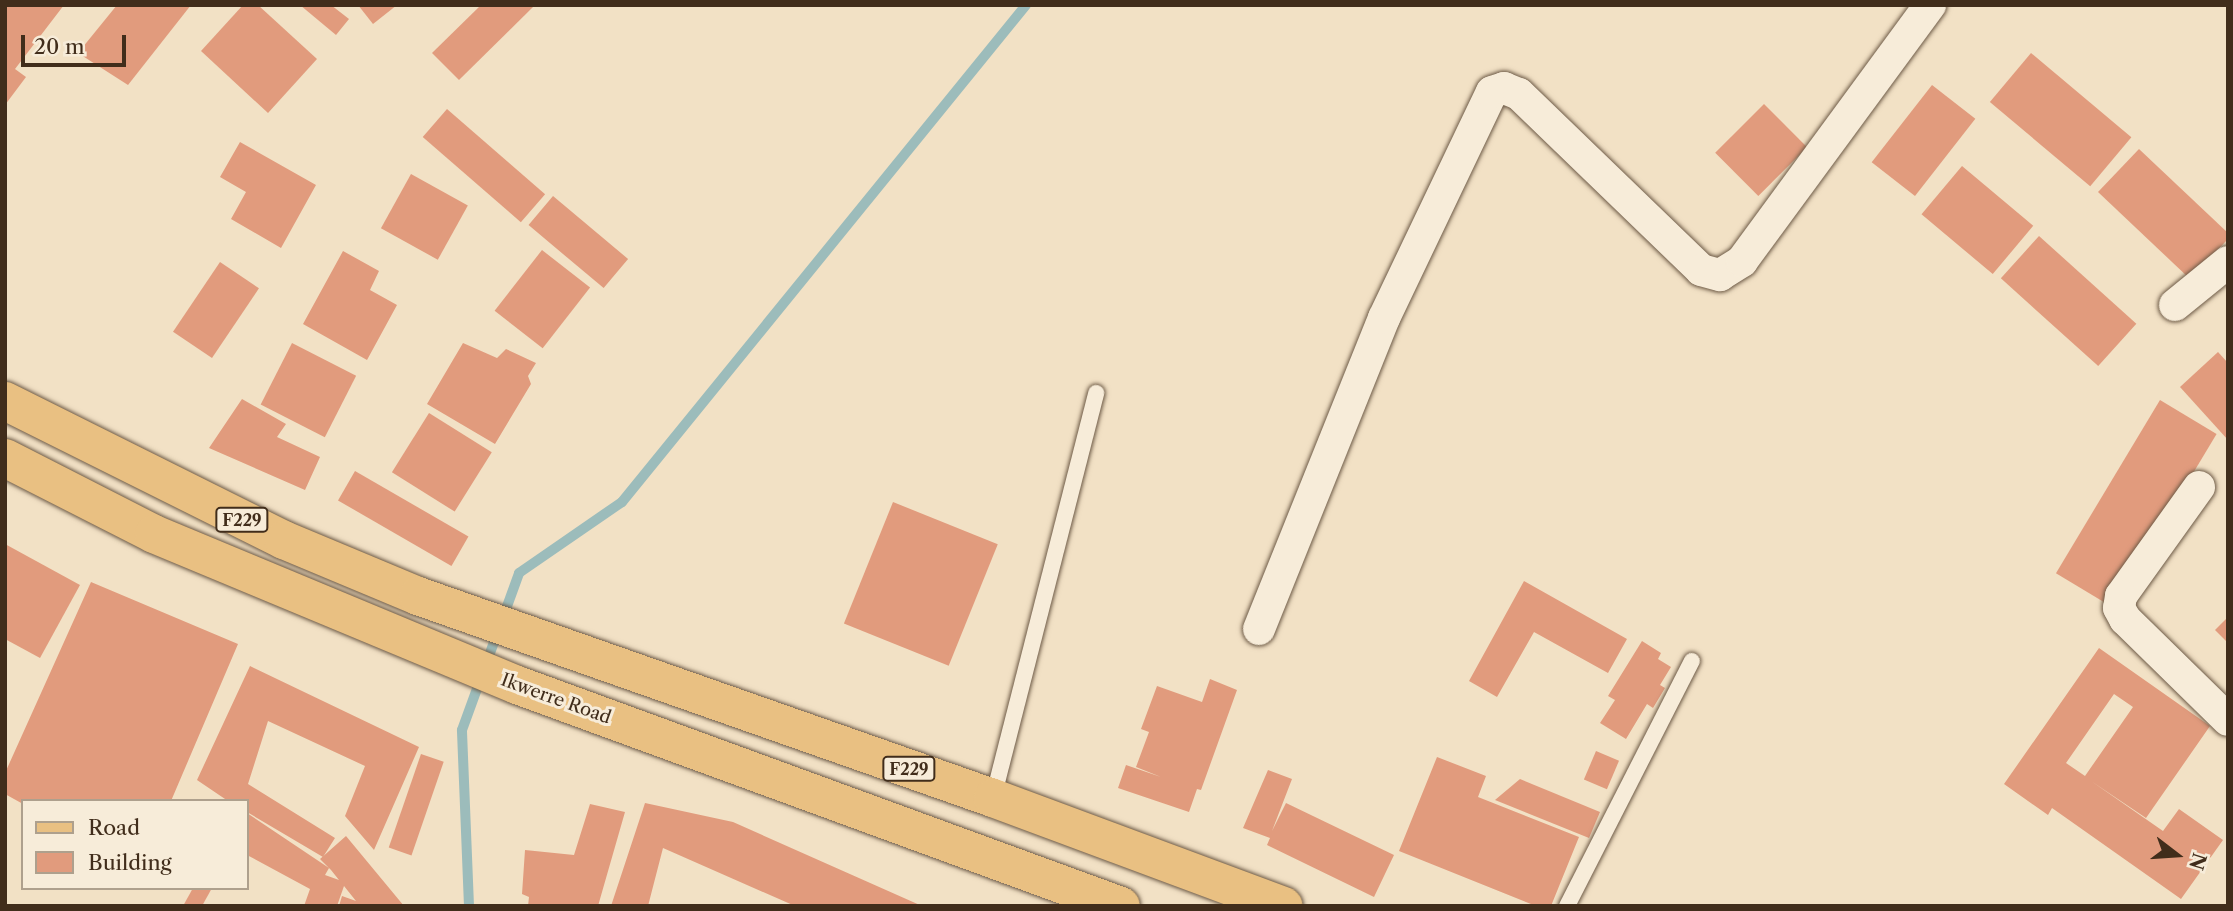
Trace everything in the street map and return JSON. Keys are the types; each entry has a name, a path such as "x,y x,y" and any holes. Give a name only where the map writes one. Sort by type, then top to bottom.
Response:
{"main road":[{"name":"F229","path":"5,401 284,540 487,621 993,798 1284,906"},
{"name":"Ikwerre Road","path":"5,458 153,534 469,666 1122,906"}],"street":[{"path":"1259,629 1384,318 1492,92 1504,88 1519,94 1701,270 1720,275 1742,261 1930,5"},
{"path":"2175,305 2228,262"},
{"path":"2199,487 2121,596 2119,608 2125,619 2228,720"}],"lane":[{"path":"993,798 1096,393"},
{"path":"1567,906 1692,660"}],"building":[{"path":"5,5 64,5 15,69 26,77 5,105"},
{"path":"117,5 191,5 128,85 78,53"},
{"path":"243,5 258,5 317,59 268,113 201,51"},
{"path":"300,5 331,5 349,19 336,35"},
{"path":"358,5 397,5 373,24"},
{"path":"481,5 535,5 459,80 432,53"},
{"path":"2031,53 2131,137 2090,186 1990,102"},
{"path":"1932,85 1975,119 1915,196 1872,162"},
{"path":"1764,104 1807,147 1758,196 1715,153"},
{"path":"447,109 545,194 521,222 423,137"},
{"path":"240,142 316,185 281,248 231,219 246,192 220,177"},
{"path":"2139,149 2228,233 2228,239 2190,279 2098,192"},
{"path":"1962,166 2033,226 1993,274 1922,214"},
{"path":"411,174 468,206 438,260 381,228"},
{"path":"553,196 628,259 604,288 529,225"},
{"path":"2039,236 2136,324 2098,366 2001,278"},
{"path":"542,250 590,288 543,348 495,311"},
{"path":"343,251 379,271 370,290 397,305 367,360 303,324"},
{"path":"220,262 259,288 212,358 173,332"},
{"path":"292,343 356,376 325,437 261,404"},
{"path":"463,343 497,358 506,349 536,363 528,376 531,384 495,444 427,404"},
{"path":"2218,352 2228,363 2228,440 2180,387"},
{"path":"242,399 286,424 277,437 320,457 305,490 209,448"},
{"path":"2160,400 2217,434 2113,607 2056,573"},
{"path":"429,413 492,452 455,512 392,472"},
{"path":"355,471 468,536 451,566 338,500"},
{"path":"893,502 998,544 949,666 844,623"},
{"path":"5,544 80,585 40,658 5,639"},
{"path":"1524,581 1627,639 1608,673 1534,632 1497,697 1469,681"},
{"path":"91,582 238,644 172,799 21,799 21,803 5,794 5,773"},
{"path":"2228,617 2228,643 2215,630"},
{"path":"1642,641 1661,653 1658,659 1671,667 1660,685 1665,688 1653,708 1647,704 1626,739 1600,723 1615,700 1608,696"},
{"path":"2099,648 2210,726 2146,818 2091,781 2163,831 2179,809 2223,840 2181,899 2052,808 2048,815 2004,784","holes":["2114,694 2133,707 2085,776 2066,763"]},
{"path":"250,666 419,747 374,850 345,816 365,766 268,721 248,784 335,838 323,857 248,813 248,799 225,799 197,780"},
{"path":"1210,679 1237,690 1201,790 1197,789 1189,812 1118,788 1126,765 1161,777 1136,767 1149,732 1141,729 1157,686 1202,702"},
{"path":"1596,751 1619,761 1607,789 1584,780"},
{"path":"421,754 444,762 411,855 389,848"},
{"path":"1437,757 1486,776 1478,797 1579,837 1551,906 1536,906 1399,851"},
{"path":"1268,770 1292,779 1272,831 1286,803 1394,855 1374,897 1267,845 1270,838 1243,828"},
{"path":"1520,779 1600,812 1589,838 1495,800"},
{"path":"645,803 733,822 922,906 795,906 663,848 648,906 611,906"},
{"path":"590,804 625,812 598,906 528,906 529,897 522,894 525,850 574,855"},
{"path":"248,814 329,868 320,859 346,836 404,906 339,906 342,896 356,901 344,886 337,906 304,906 310,889 248,856","holes":["329,868 339,880 325,875"]},
{"path":"192,890 211,890 202,906 183,906"}],"waterway":[{"path":"469,906 462,730 519,573 622,502 1026,5"}]}
